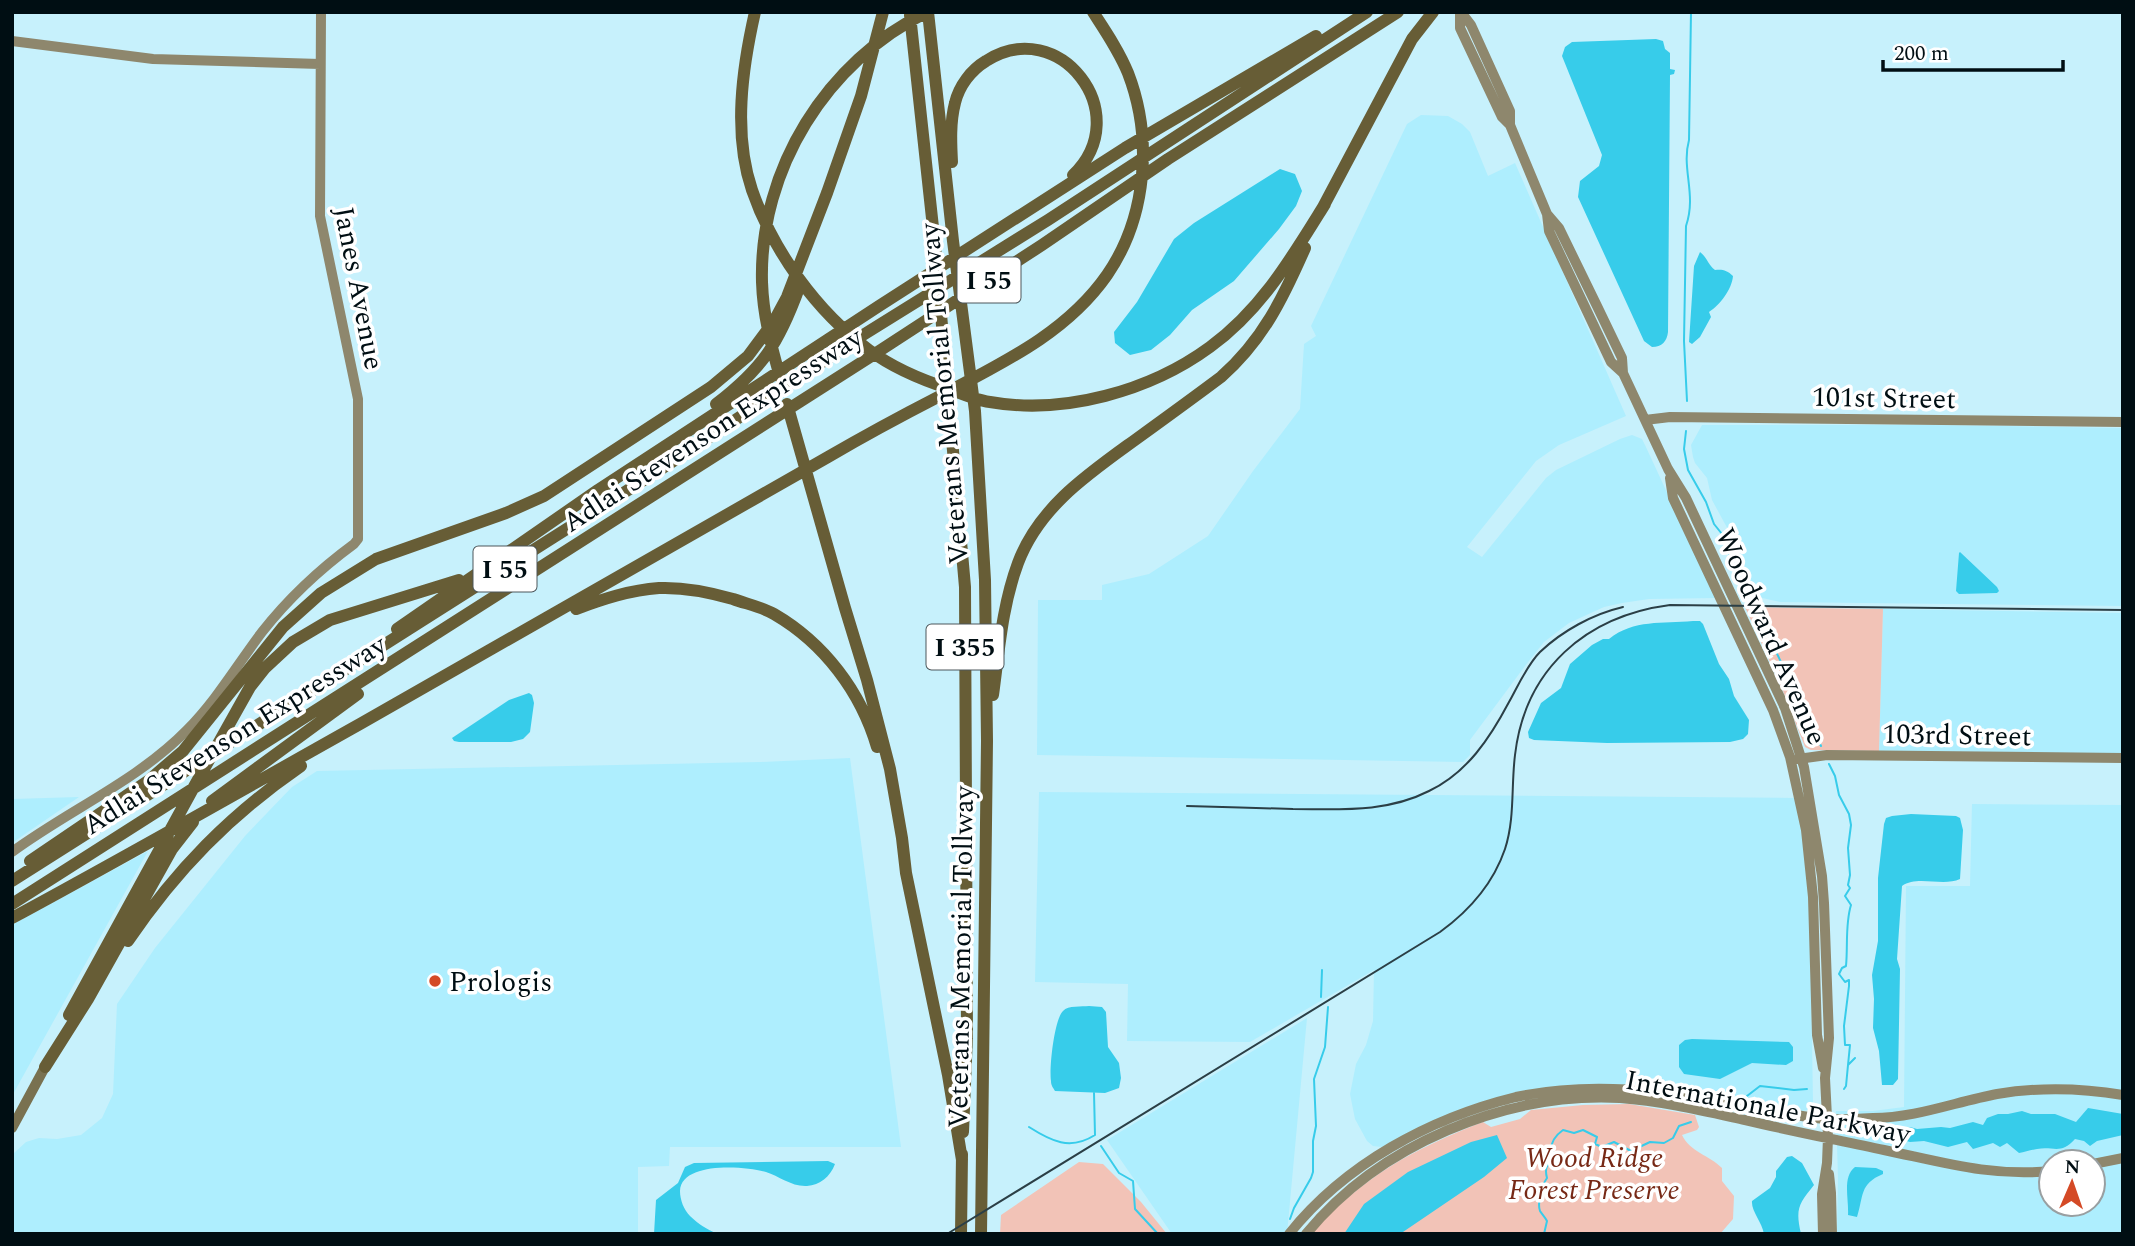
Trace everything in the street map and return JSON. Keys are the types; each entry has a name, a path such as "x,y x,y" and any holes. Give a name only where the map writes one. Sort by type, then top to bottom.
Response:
{"highway":[{"path":"755,12 743,72 745,157 752,188 762,214 783,253 822,309 869,350 910,374 989,402 1033,405 1111,395 1150,381 1182,365 1232,329 1267,293 1325,204"},
{"path":"12,873 148,781 183,751 283,627 321,593 376,559 506,513 544,496 733,370 758,344 787,297 861,96 883,12"},
{"name":"Veterans Memorial Tollway","path":"910,12 936,246 965,587 967,1036 961,1234"},
{"path":"906,873 885,748 766,323 762,270 769,217 777,188 802,130 823,97 871,48 928,12"},
{"name":"Veterans Memorial Tollway","path":"928,12 975,411 985,580 987,741 981,1234"},
{"path":"12,918 228,799 885,424 1014,357 1062,324 1085,303 1112,268 1129,234 1140,194 1143,168 1143,142 1133,88 1122,61 1093,12"},
{"path":"314,689 429,605 879,306 1125,148 1359,12"},
{"name":"Adlai Stevenson Expressway","path":"12,881 669,464 863,335 1013,243 1367,12"},
{"name":"Adlai Stevenson Expressway","path":"12,904 1031,253 1168,159 1398,12"},
{"path":"987,741 1003,620 1018,562 1029,540 1053,507 1079,481 1222,377 1242,358 1271,319 1325,204 1412,39 1433,12"},
{"path":"953,237 955,211 951,130 958,93 974,71 992,57 1017,50 1039,51 1067,63 1085,82 1098,120 1095,141 1091,154 1072,177 996,232"},
{"path":"662,448 744,382 775,342 791,310 807,265 827,194"},
{"path":"45,1067 88,999 172,849 215,797 334,711 578,544"},
{"path":"45,1067 86,982 240,704 265,668 293,642 330,620 473,576"},
{"path":"533,626 616,595 659,588 713,593 772,613 807,637 845,679 862,706 876,744 948,1076 962,1160"},
{"path":"62,1040 159,897 200,850 268,789 363,722"}],"main road":[{"path":"12,1128 45,1067"}],"street":[{"name":"Janes Avenue","path":"13,847 133,773 177,740 209,704 271,620 322,569 358,540 358,399 320,216 321,12"},
{"name":"Woodward Avenue","path":"1460,12 1471,25 1510,111 1510,125 1547,214 1549,231 1611,362 1623,373 1668,469 1686,498 1785,708 1822,876 1829,1038 1825,1078 1827,1163"},
{"path":"12,41 153,59 320,64"},
{"name":"101st Street","path":"1645,420 1670,417 2123,422"},
{"name":"103rd Street","path":"1796,760 1827,755 2123,758"},
{"name":"Internationale Parkway","path":"1289,1234 1325,1195 1373,1159 1430,1127 1516,1097 1598,1088 1661,1093 1827,1119 1897,1117 2025,1090 2068,1089 2123,1095"},
{"name":"Internationale Parkway","path":"1306,1234 1345,1193 1378,1167 1442,1133 1490,1115 1540,1103 1594,1098 1650,1101 1828,1137 1961,1168 2037,1171"},
{"path":"1823,1234 1822,1194 1827,1163"},
{"path":"1827,1163 1832,1234"}],"shaded area":[{"path":"1421,115 1448,116 1462,124 1470,132 1488,176 1515,163 1626,416 1559,445 1536,461 1467,547 1482,557 1546,478 1556,470 1632,435 1642,439 1716,598 1649,599 1622,603 1604,607 1569,623 1544,642 1525,666 1470,740 1470,755 1463,762 1037,755 1038,600 1102,600 1102,585 1149,574 1208,536 1300,409 1304,344 1316,336 1311,326 1407,124"},
{"path":"1702,425 2123,428 2123,606 1780,602 1758,597 1752,591 1731,535 1712,500 1707,478 1693,457 1691,445"},
{"path":"1883,609 2123,613 2123,754 1879,751"},
{"path":"850,758 901,1147 670,1147 669,1166 638,1167 638,1234 12,1234 13,1154 26,1142 39,1138 57,1139 81,1135 102,1118 113,1094 117,1004 155,948 245,836 292,787 317,771"},
{"path":"1039,792 1796,798 1804,843 1810,917 1813,1103 1803,1111 1674,1091 1515,1093 1469,1106 1382,1147 1373,1146 1367,1141 1355,1119 1350,1094 1356,1064 1366,1045 1373,1021 1374,970 1250,1042 1127,1041 1128,984 1035,982"},
{"path":"79,797 12,843 12,799"},
{"path":"1972,804 2123,805 2123,1234 1837,1234 1836,1111 1873,1111 1904,1107 1906,886 1970,886"},
{"path":"148,851 12,1096 12,925"},
{"path":"1307,1018 1287,1234 1172,1234 1107,1140"}],"green space":[{"path":"1745,607 1883,609 1879,751 1811,750 1805,747"},
{"name":"Wood Ridge Forest Preserve","path":"1629,1104 1695,1115 1699,1127 1682,1135 1690,1146 1722,1168 1722,1181 1734,1196 1733,1219 1720,1234 1311,1234 1369,1181 1411,1154 1458,1132 1483,1122 1491,1127 1520,1119 1531,1110"},
{"path":"1079,1162 1103,1164 1141,1202 1167,1234 1000,1234 1001,1215"}],"water":[{"path":"1663,41 1665,49 1670,53 1670,69 1675,70 1674,74 1670,75 1668,332 1663,343 1652,347 1644,341 1578,197 1580,181 1599,166 1602,155 1562,56 1565,47 1572,42"},
{"path":"1280,169 1295,174 1302,191 1296,206 1234,281 1192,310 1170,335 1151,350 1130,355 1115,343 1114,332 1137,302 1174,239 1194,223"},
{"path":"1700,252 1715,270 1724,270 1733,276 1728,291 1709,312 1711,317 1700,337 1692,344 1689,342 1694,266"},
{"path":"1960,552 1997,587 1997,593 1959,594 1956,591"},
{"path":"1700,621 1719,664 1729,679 1734,696 1749,720 1748,734 1743,739 1730,742 1607,743 1529,738 1528,732 1541,703 1561,688 1570,664 1592,645 1638,625"},
{"path":"529,693 534,703 530,732 523,739 511,742 459,742 452,738 509,700"},
{"path":"1911,814 1960,818 1963,830 1960,879 1946,882 1915,881 1902,886 1897,959 1900,969 1898,1079 1893,1085 1882,1085 1879,1051 1873,1028 1872,975 1878,941 1878,878 1886,818"},
{"path":"1102,1007 1106,1012 1108,1047 1119,1063 1119,1088 1105,1093 1055,1091 1051,1083 1051,1066 1060,1016 1068,1008"},
{"path":"1692,1039 1789,1042 1793,1047 1793,1061 1786,1065 1752,1063 1720,1079 1684,1074 1679,1067 1679,1045"},
{"path":"2088,1108 2123,1114 2123,1135 2097,1141 2090,1146 2075,1139 2066,1147 2037,1148 2019,1153 2007,1143 2000,1147 1993,1143 1973,1149 1967,1142 1948,1147 1924,1141 1910,1142 1903,1140 1901,1134 1902,1130 1910,1127 1950,1128 1973,1122 1983,1125 1987,1118 1998,1114 2022,1111 2031,1114 2055,1114 2076,1122"},
{"path":"1497,1135 1507,1158 1484,1177 1400,1234 1344,1234 1364,1204 1408,1172 1471,1142"},
{"path":"1792,1156 1802,1163 1814,1185 1800,1207 1798,1218 1801,1234 1764,1234 1752,1201 1770,1188 1776,1171 1787,1157"},
{"path":"828,1161 835,1164 833,1169 820,1182 807,1186 791,1183 766,1172 744,1168 702,1170 683,1181 681,1198 693,1219 717,1234 654,1234 656,1200 678,1183 685,1167 694,1163"},
{"path":"1855,1167 1883,1171 1883,1174 1866,1186 1857,1217 1848,1215 1847,1182"}],"waterway":[{"path":"1687,401 1684,341 1686,226 1690,203 1687,151 1691,12"},
{"path":"1686,431 1684,449 1688,470 1706,502 1714,524 1722,534 1752,600"},
{"path":"1759,616 1821,746"},
{"path":"1829,764 1851,825 1848,848 1850,888 1845,896 1851,905 1847,927 1846,966 1839,974 1845,982 1849,980 1844,1026 1845,1045 1850,1045 1848,1065"},
{"path":"1321,997 1322,970"},
{"path":"1290,1219 1313,1172 1316,1126 1314,1079 1325,1047 1328,1007"},
{"path":"1844,1089 1848,1065 1855,1058"},
{"path":"1747,1096 1760,1086 1807,1089"},
{"path":"1029,1127 1061,1142 1086,1140 1095,1135 1094,1093"},
{"path":"1544,1234 1547,1221 1539,1208 1540,1199 1547,1178 1547,1166 1554,1157 1552,1144 1563,1130 1574,1133 1583,1130 1597,1137 1595,1144 1602,1147 1614,1142 1631,1151 1650,1142 1664,1143 1673,1138 1679,1126 1691,1122"},
{"path":"1101,1146 1119,1173 1133,1181 1135,1209 1158,1234"}],"railway":[{"path":"947,1234 1440,932 1461,915 1487,885 1505,849 1512,814 1515,755 1521,724 1532,697 1546,673 1565,652 1612,621 1640,611 1670,605 2123,610"},
{"path":"1187,806 1362,808 1396,803 1429,791 1455,775 1476,753 1494,729 1527,669 1540,652 1579,624 1623,607"}],"place":[{"name":"Prologis","path":"435,981"}]}
